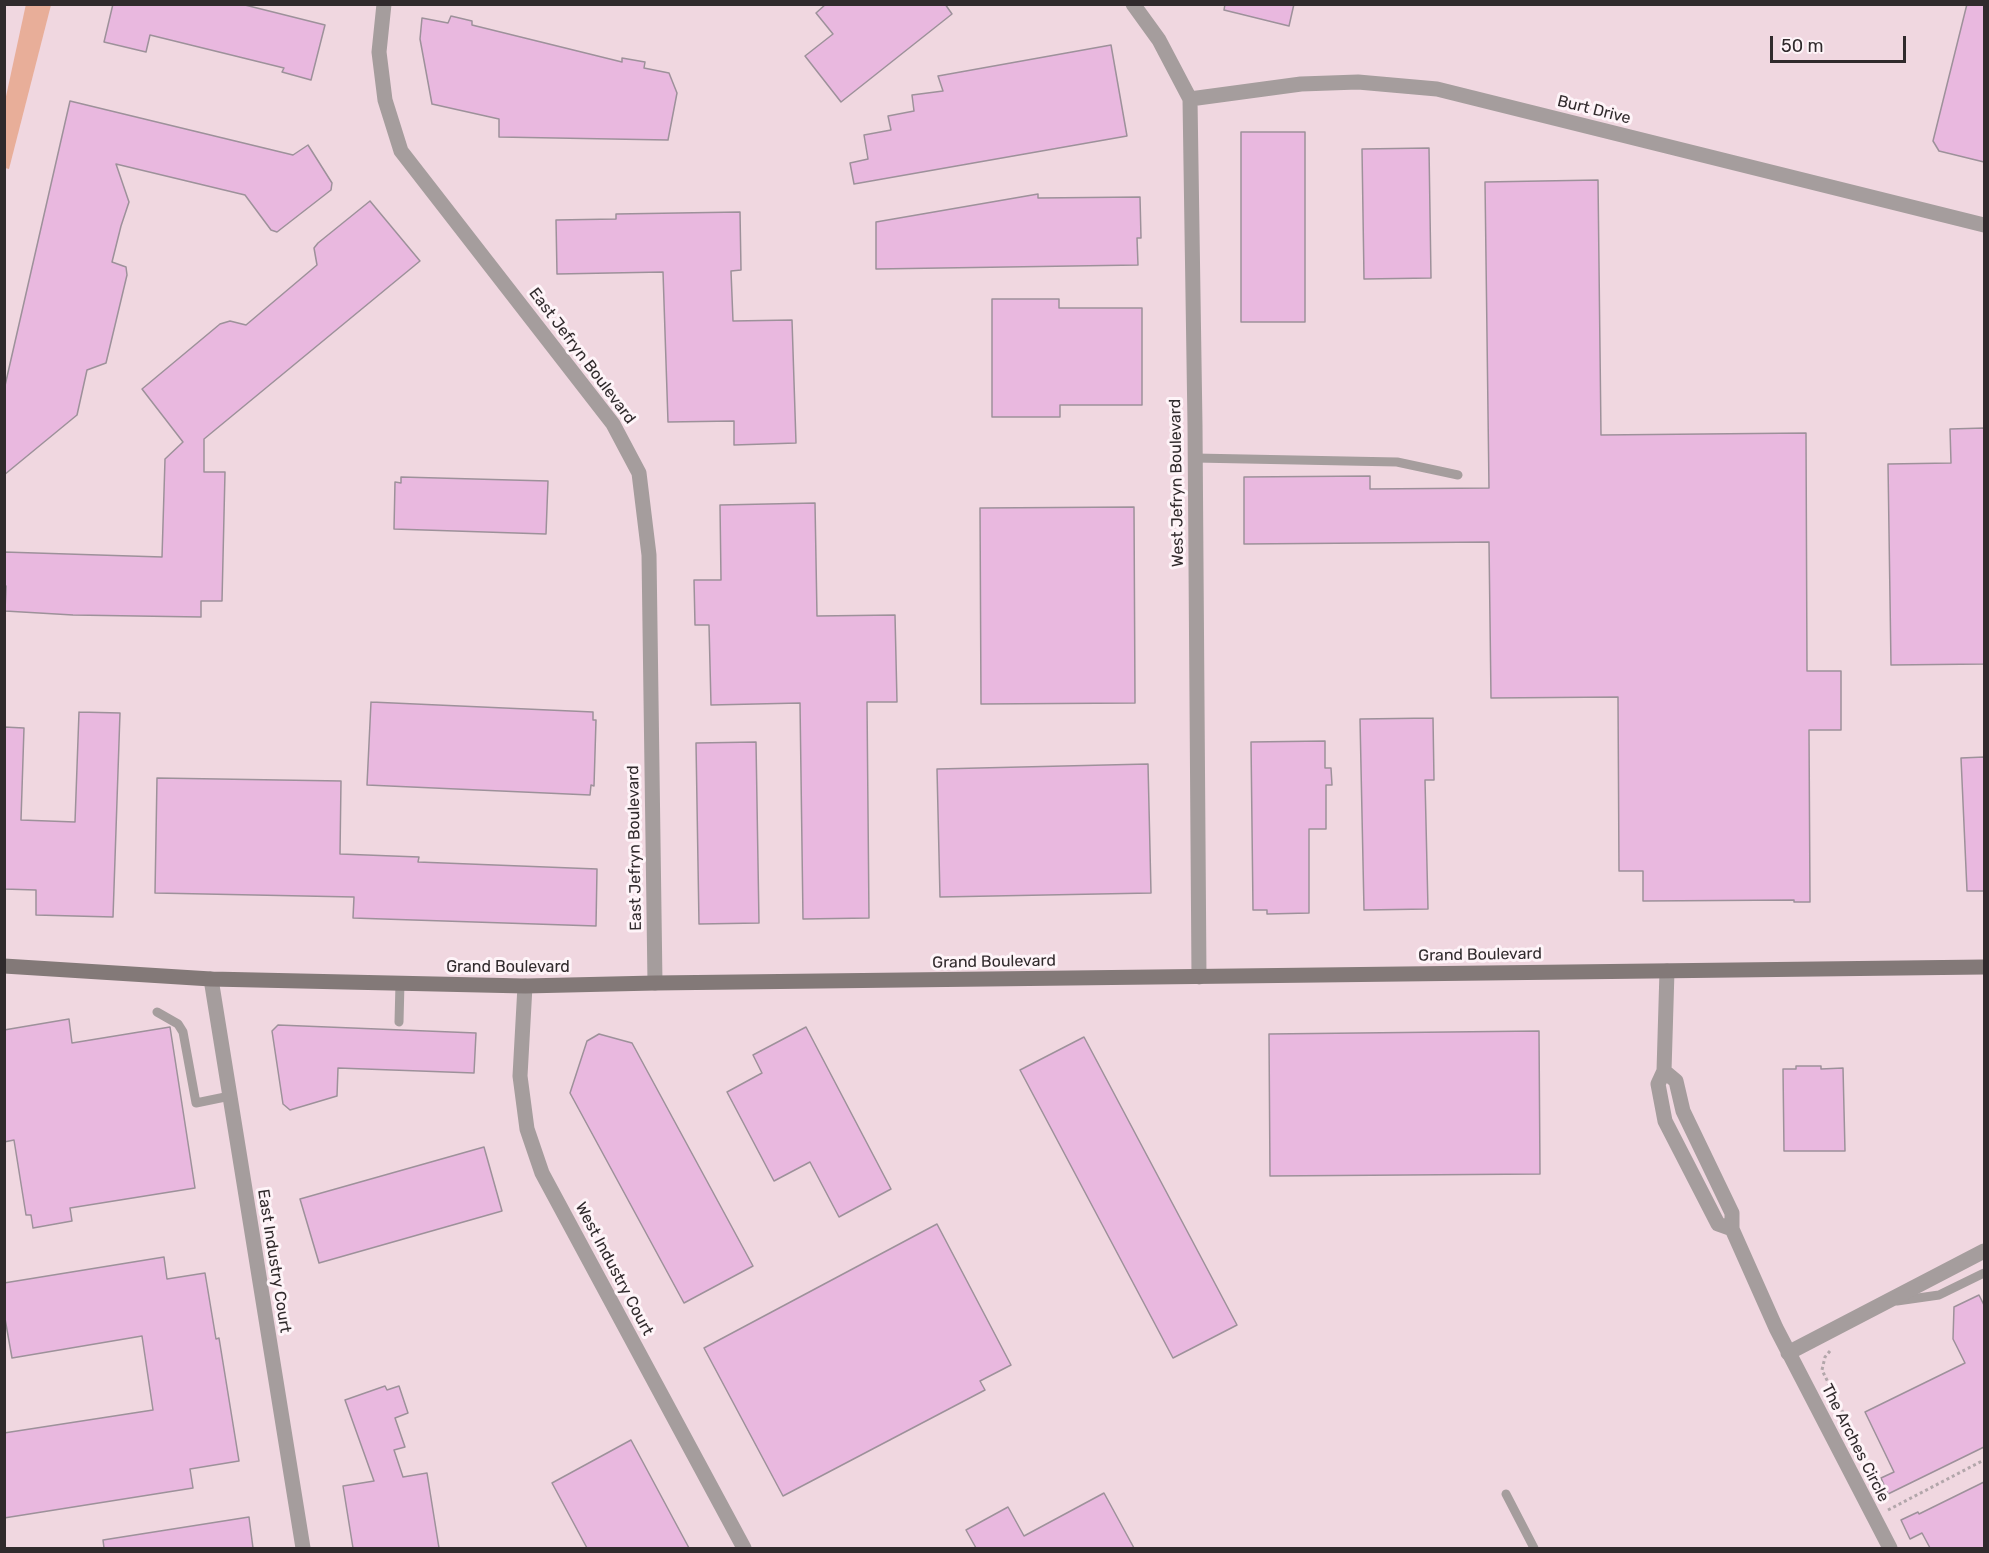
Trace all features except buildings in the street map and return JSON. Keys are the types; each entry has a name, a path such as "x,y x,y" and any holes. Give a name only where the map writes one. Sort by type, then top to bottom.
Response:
{"street":[{"name":"East Jefryn Boulevard","path":"384,4 379,52 385,100 401,151 614,424 639,473 648,555 655,983"},
{"name":"West Jefryn Boulevard","path":"1134,4 1159,40 1190,99 1199,977"},
{"name":"Burt Drive","path":"1190,99 1300,84 1358,82 1437,89 1984,225"},
{"name":"Grand Boulevard","path":"4,966 211,979 525,986 1984,967"},
{"name":"The Arches Circle","path":"1667,971 1664,1071 1658,1084 1665,1121 1718,1224 1732,1229 1788,1353 1890,1548"},
{"name":"East Industry Court","path":"211,979 303,1548"},
{"name":"West Industry Court","path":"525,986 520,1076 527,1129 542,1173 744,1548"},
{"path":"1788,1353 1984,1251"}],"lane":[{"path":"1195,458 1397,462 1458,475"},
{"path":"399,1022 400,983"},
{"path":"157,1012 178,1024 183,1032 196,1103 230,1096"},
{"path":"1888,1302 1939,1295 1984,1273"},
{"path":"1506,1494 1534,1548"}],"path":[{"path":"1833,1348 1825,1357 1822,1370 1880,1488"},
{"path":"1873,1517 1984,1460"},
{"path":"1890,1508 1895,1518"}],"shaded area":[{"path":"26,4 51,5 9,169 5,168 5,101"},
{"path":"4,5 1984,5 1984,1548 5,1548"}]}
